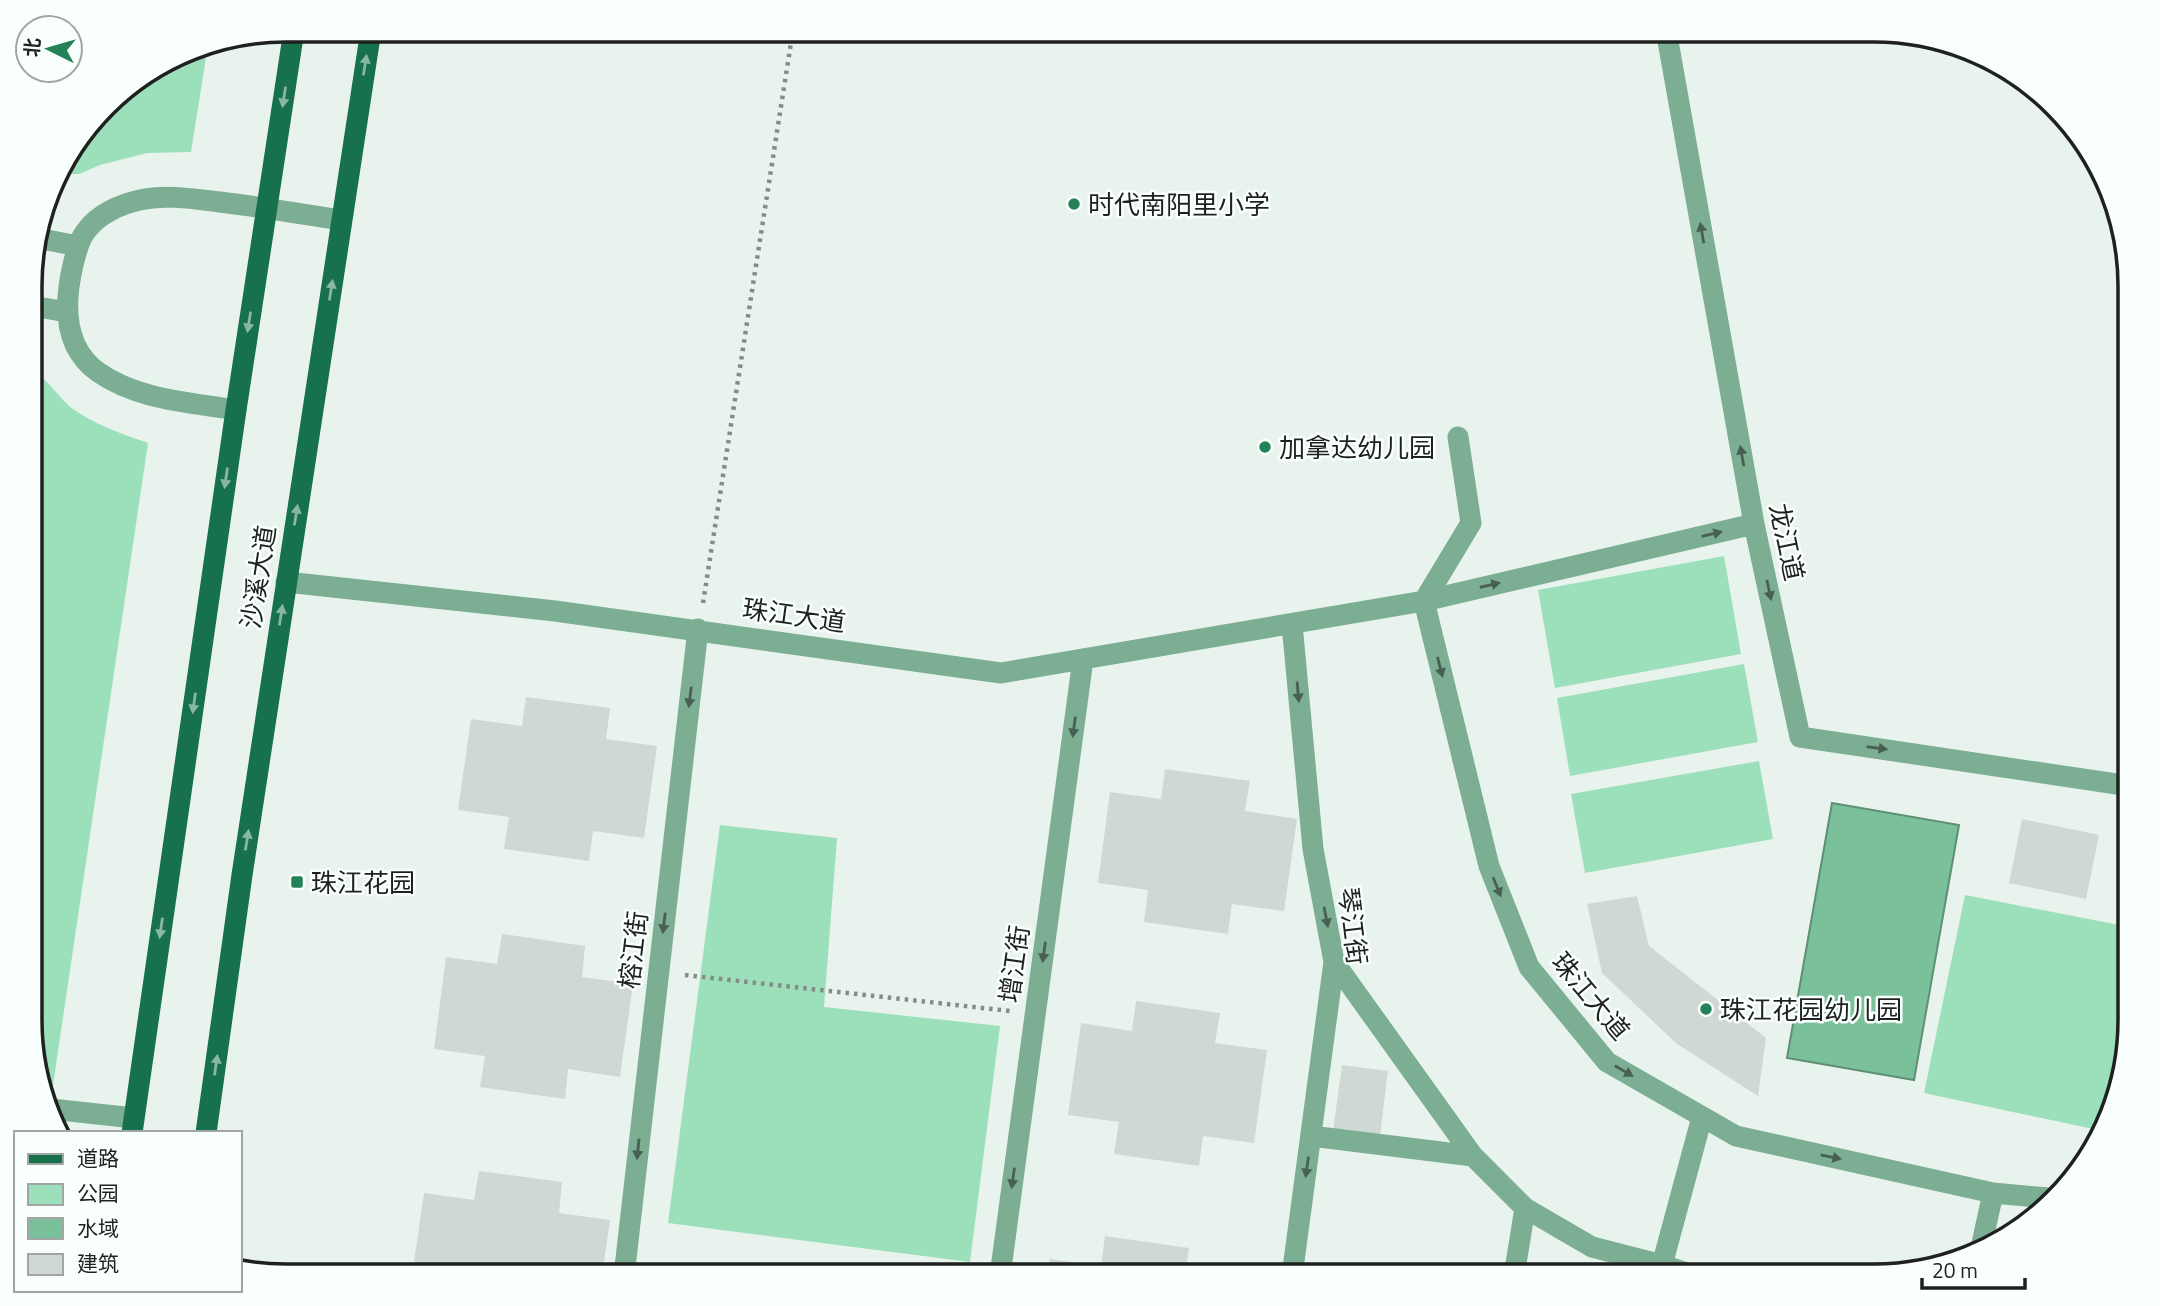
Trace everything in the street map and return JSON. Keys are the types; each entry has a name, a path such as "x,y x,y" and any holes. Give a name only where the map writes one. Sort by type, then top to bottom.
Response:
{"main road":[{"name":"沙溪大道","path":"133,1125 292,43"},
{"name":"沙溪大道","path":"206,1131 242,875 369,43"}],"street":[{"name":"龙江道","path":"1667,42 1754,524 1800,737 2117,784"},
{"path":"236,410 152,396 125,387 97,371 80,354 70,335 68,284 78,246 86,230 120,205 143,199 199,200 341,220"},
{"path":"47,240 78,246"},
{"path":"42,308 67,312"},
{"path":"1424,601 1471,523 1458,437"},
{"name":"珠江大道","path":"286,582 698,629 1001,673 1424,601 1754,524"},
{"name":"珠江大道","path":"1424,601 1489,866 1529,967 1607,1062 1736,1136 1993,1193 2041,1197"},
{"name":"琴江街","path":"1292,624 1313,849 1334,962 1294,1263"},
{"name":"榕江街","path":"625,1264 698,629"},
{"name":"增江街","path":"1002,1264 1083,659"},
{"path":"1334,962 1473,1156 1525,1208 1592,1247 1655,1263"},
{"path":"60,1111 133,1125"},
{"path":"1663,1263 1702,1117"},
{"path":"1311,1136 1473,1156"},
{"path":"1983,1238 1993,1193"},
{"path":"1516,1263 1525,1208"}],"path":[{"path":"698,629 791,43"},
{"path":"658,972 1035,1014"}],"green space":[{"path":"206,56 191,152 147,153 100,165 79,174 70,174 83,151 125,103 164,75"},
{"path":"42,378 68,405 82,415 109,429 148,443 53,1088 44,1052 42,1020"},
{"path":"1724,556 1741,654 1555,688 1538,590"},
{"path":"1744,664 1758,742 1570,776 1557,698"},
{"path":"1759,761 1773,839 1585,873 1571,794"},
{"path":"720,825 837,838 824,1007 1000,1026 970,1262 668,1223"},
{"path":"1965,895 2117,924 2117,1036 2105,1098 2093,1129 1924,1093"}],"water":[{"path":"1832,803 1959,825 1914,1080 1787,1058"}],"building":[{"path":"526,697 610,708 606,739 657,746 644,838 593,831 589,861 504,849 509,817 458,810 471,719 522,726"},
{"path":"1165,769 1250,781 1245,811 1297,819 1284,911 1232,904 1228,934 1144,922 1148,890 1098,883 1110,792 1161,799"},
{"path":"2022,819 2099,835 2086,899 2009,883"},
{"path":"1637,896 1649,946 1766,1038 1758,1096 1677,1044 1602,973 1587,904"},
{"path":"502,934 585,946 582,977 633,984 620,1077 568,1069 565,1099 480,1087 485,1056 434,1049 446,957 497,964"},
{"path":"1136,1001 1220,1013 1215,1043 1267,1050 1254,1143 1203,1136 1199,1166 1114,1154 1119,1122 1068,1115 1081,1023 1132,1031"},
{"path":"1342,1065 1388,1071 1380,1136 1333,1131"},
{"path":"479,1171 562,1182 559,1213 610,1220 604,1264 414,1264 424,1193 474,1200"},
{"path":"1105,1236 1189,1248 1187,1263 1101,1263"},
{"path":"1050,1259 1083,1264 1049,1264"}],"place":[{"name":"时代南阳里小学","path":"1074,204"},
{"name":"加拿达幼儿园","path":"1265,447"},
{"name":"珠江花园","path":"297,882"},
{"name":"珠江花园幼儿园","path":"1706,1009"}]}
